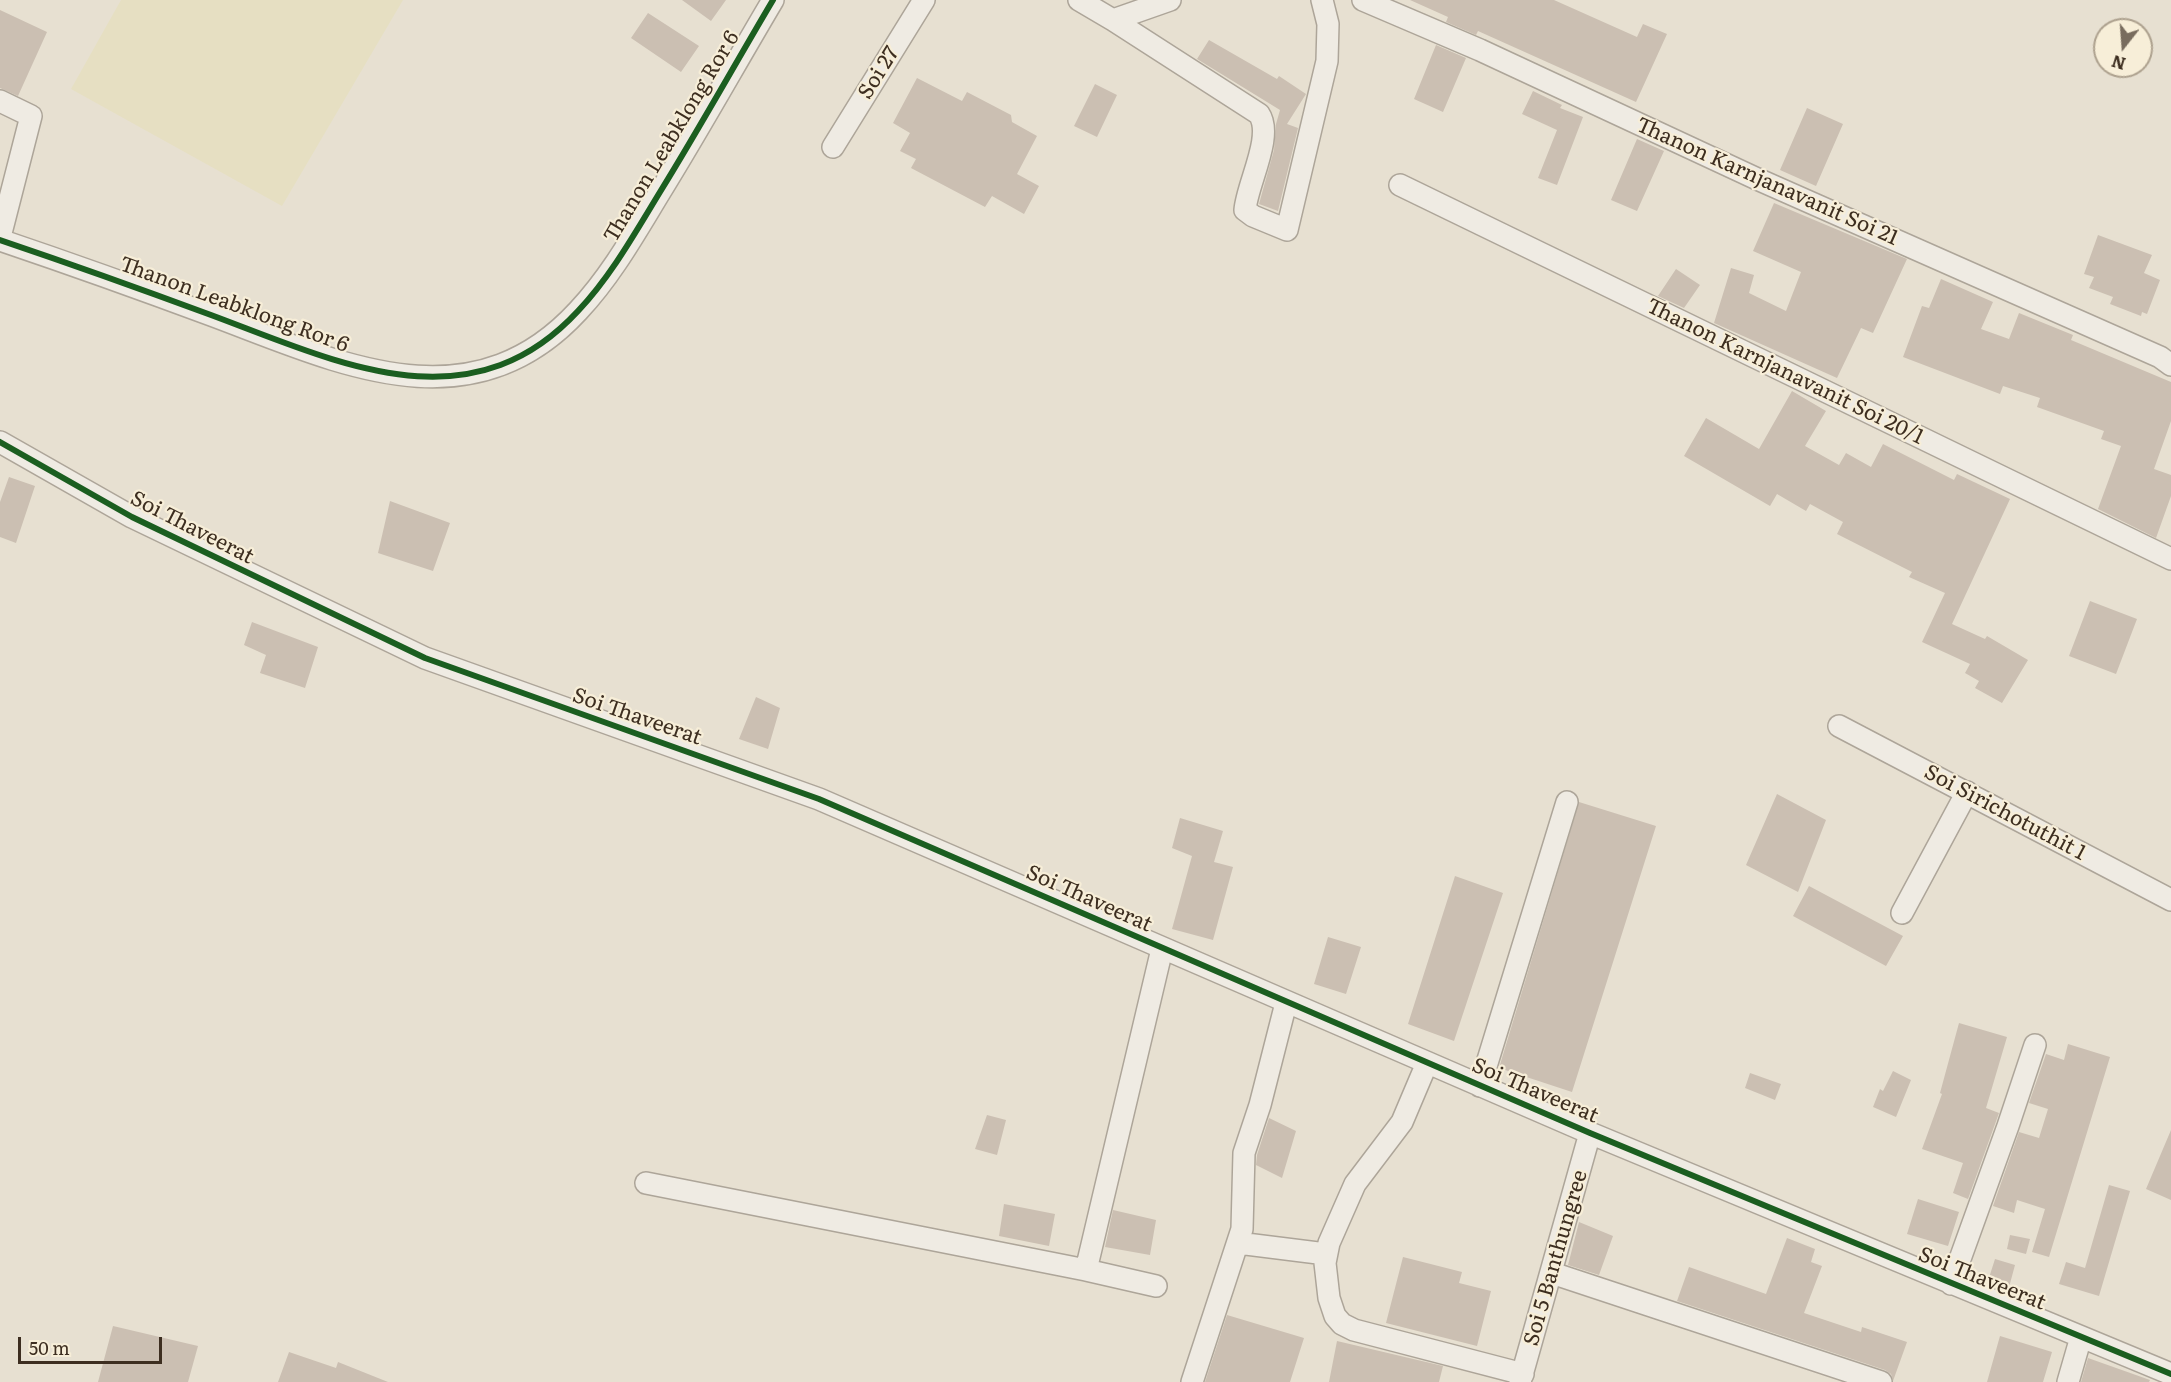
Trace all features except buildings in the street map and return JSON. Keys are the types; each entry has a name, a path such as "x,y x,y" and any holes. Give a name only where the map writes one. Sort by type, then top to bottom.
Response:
{"street":[{"name":"Thanon Leabklong Ror 6","path":"0,239 369,371 453,376 492,368 535,349 564,325 590,298 631,240 773,0"},
{"name":"Soi 27","path":"834,147 924,0"},
{"path":"1079,0 1259,114 1264,124 1263,138 1245,210 1253,216 1287,230 1327,61 1328,24 1322,0"},
{"path":"1113,20 1170,0"},
{"name":"Thanon Karnjanavanit Soi 21","path":"1363,0 1479,50 1755,178 2149,352 2171,364"},
{"path":"0,101 31,116 0,239"},
{"name":"Thanon Karnjanavanit Soi 20/1","path":"1400,184 2171,558"},
{"name":"Soi Thaveerat","path":"0,442 132,517 425,658 819,799 1590,1133 2171,1374"},
{"name":"Soi Sirichotuthit 1","path":"1839,726 2171,900"},
{"path":"1902,913 1967,792"},
{"path":"1480,1086 1568,802"},
{"path":"1086,1270 1162,949"},
{"path":"1192,1382 1238,1243 1244,1216 1242,1178 1244,1153 1260,1105 1286,1003"},
{"path":"1951,1284 2035,1045"},
{"path":"1427,1063 1402,1122 1354,1184 1329,1243 1325,1263 1329,1298 1335,1316 1342,1324 1354,1330 1522,1378"},
{"name":"Soi 5 Banthungree","path":"1522,1378 1590,1133"},
{"path":"646,1184 1086,1270 1156,1286"},
{"path":"1238,1243 1326,1254"},
{"path":"1552,1273 1881,1382"},
{"path":"2068,1382 2081,1337"}],"shaded area":[{"path":"121,0 403,0 282,206 71,89"}],"cycle path":[{"path":"0,240 305,350 353,365 400,374 447,376 492,368 536,347 590,298 632,238 773,0"},
{"path":"0,442 132,517 425,658 819,799 1590,1133 2171,1374"}]}
